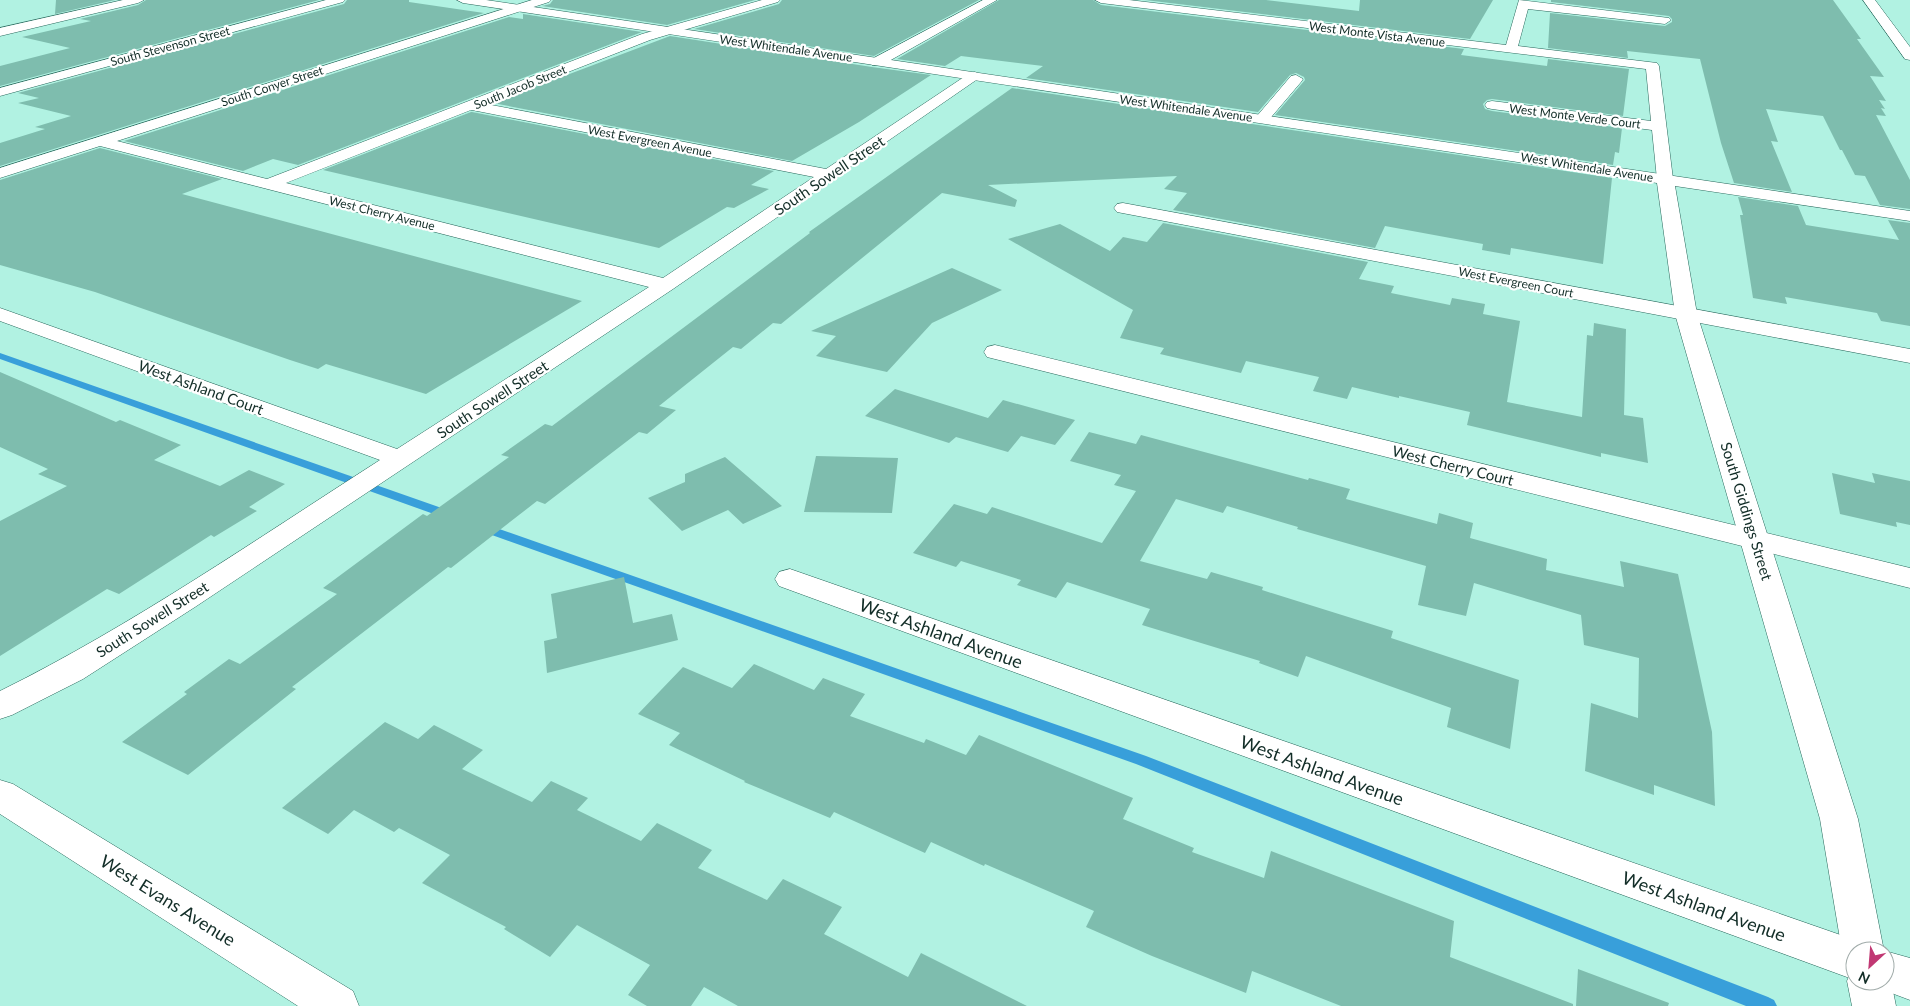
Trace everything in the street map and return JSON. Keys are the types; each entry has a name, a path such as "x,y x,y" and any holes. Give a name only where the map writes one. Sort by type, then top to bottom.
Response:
{"street":[{"path":"0,32 138,0"},
{"name":"South Stevenson Street","path":"0,92 340,0"},
{"name":"West Whitendale Avenue","path":"463,0 1910,216"},
{"name":"South Conyer Street","path":"0,173 545,0"},
{"name":"South Jacob Street","path":"269,184 665,30 774,0"},
{"path":"877,62 991,0"},
{"name":"West Monte Vista Avenue","path":"1101,0 1652,66"},
{"path":"1869,0 1910,56"},
{"path":"1511,50 1524,2 1665,20"},
{"path":"1880,15 1900,17"},
{"name":"South Giddings Street","path":"1652,66 1665,179 1686,314 1839,818 1861,941"},
{"name":"South Sowell Street","path":"0,706 71,670 184,600 401,460 666,285 975,76"},
{"path":"1262,119 1296,79"},
{"name":"West Monte Verde Court","path":"1492,105 1658,126"},
{"name":"West Evergreen Avenue","path":"472,106 828,175"},
{"name":"West Cherry Avenue","path":"99,141 666,285"},
{"name":"West Evergreen Court","path":"1123,208 1910,356"},
{"name":"West Ashland Court","path":"0,314 401,460"},
{"name":"West Cherry Court","path":"995,352 1910,578"},
{"name":"West Ashland Avenue","path":"790,579 1845,956"},
{"name":"West Evans Avenue","path":"0,794 337,1006"},
{"path":"1895,974 1910,979"},
{"path":"1871,991 1874,1006"}],"building":[{"path":"56,0 115,0 55,14"},
{"path":"146,0 319,0 0,86 0,66 70,48 22,37 91,21 80,19 138,5"},
{"path":"347,0 409,0 409,2 484,13 0,166 0,143 45,129 35,127 71,116 18,103 39,98 18,93 344,4"},
{"path":"553,0 755,0 667,25 542,6 550,4"},
{"path":"782,0 979,0 874,56 694,29 779,4"},
{"path":"999,0 1093,0 1101,5 1464,49 1461,55 1547,66 1548,59 1629,69 1623,116 1492,99 1487,100 1483,104 1485,109 1492,111 1622,128 1619,153 1615,152 1613,165 1275,115 1305,80 1304,77 1296,73 1290,75 1258,112 1026,78 1043,66 961,56 945,66 897,59"},
{"path":"1145,0 1266,0 1359,11 1360,0 1493,0 1470,39"},
{"path":"1551,0 1833,0 1861,39 1857,39 1884,77 1870,76 1886,101 1879,100 1885,109 1881,108 1886,116 1876,115 1910,180 1910,209 1880,205 1865,176 1855,175 1823,116 1766,109 1778,142 1771,141 1792,192 1734,183 1721,143 1700,59 1627,51 1628,58 1548,48 1550,13 1665,26 1672,22 1669,16 1551,2"},
{"path":"523,14 642,32 298,165 273,159 243,171 124,141 509,17 523,19"},
{"path":"670,36 931,75 859,122 792,161 493,103"},
{"path":"1012,88 1612,178 1603,264 1511,248 1510,255 1482,250 1483,244 1385,226 1375,248 1173,210 1187,193 1164,189 1177,176 988,185 1017,200 1015,207 942,193 781,324 773,323 741,349 733,347 659,406 676,410 647,434 639,432 545,504 537,501 451,568 448,567 292,687 296,689 188,775 122,742 187,694 184,692 229,659 240,664 337,594 323,588 423,514 427,516 509,457 501,455 545,424 552,426 809,232"},
{"path":"471,112 774,171 751,185 769,189 734,208 727,207 659,248 323,170"},
{"path":"100,148 222,179 182,194 582,301 426,394 326,364 318,369 95,292 0,265 0,180"},
{"path":"1738,197 1798,206 1806,225 1899,240 1888,220 1910,223 1910,326 1881,321 1877,313 1785,297 1787,304 1753,298 1740,215 1743,215"},
{"path":"1163,223 1368,262 1359,279 1394,286 1391,293 1450,305 1452,298 1485,304 1483,314 1520,321 1507,402 1582,417 1587,335 1593,336 1594,323 1626,329 1624,415 1643,418 1648,463 1601,453 1601,457 1467,425 1470,412 1399,396 1399,398 1352,387 1347,399 1313,391 1319,377 1246,361 1241,373 1160,354 1164,348 1120,338 1133,310 1008,239 1060,224 1110,251 1123,237 1147,242"},
{"path":"952,268 1002,290 932,323 887,372 816,356 836,336 811,331"},
{"path":"0,372 116,422 120,420 181,445 154,460 220,486 249,470 285,484 249,507 257,511 214,537 211,535 119,594 107,589 0,656 0,521 67,486 38,474 48,469 0,447"},
{"path":"895,389 988,418 1003,400 1075,420 1055,445 1021,436 1008,452 956,437 949,443 865,416"},
{"path":"1089,432 1136,444 1141,435 1308,480 1309,478 1350,489 1346,499 1437,524 1439,513 1473,523 1470,538 1547,559 1546,570 1624,587 1620,561 1678,574 1712,732 1715,806 1654,785 1654,795 1585,771 1591,703 1638,718 1639,658 1584,645 1581,615 1474,583 1466,616 1418,605 1426,566 1297,529 1298,527 1227,506 1223,513 1176,499 1140,561 1207,579 1211,572 1263,587 1262,590 1393,631 1391,638 1519,680 1510,749 1447,727 1451,708 1306,656 1298,677 1259,663 1260,661 1142,625 1150,609 1067,582 1056,598 1017,585 1021,580 961,561 956,567 913,553 954,504 987,514 992,507 1102,543 1136,491 1114,485 1121,475 1070,461"},
{"path":"816,456 898,458 892,513 804,512"},
{"path":"725,457 782,506 743,524 728,510 682,531 648,498 685,482 685,474"},
{"path":"1832,473 1875,483 1872,473 1910,481 1910,525 1896,522 1897,527 1840,514"},
{"path":"624,577 633,623 672,614 678,640 547,673 544,641 557,638 551,594"},
{"path":"754,664 814,690 823,678 865,694 850,716 924,743 926,739 966,755 979,735 1133,798 1123,819 1194,848 1192,852 1264,878 1271,851 1454,921 1450,957 1573,1004 1573,1006 1341,1006 1252,971 1246,993 1152,956 1086,927 1094,911 985,864 984,866 931,842 925,853 834,812 830,818 744,782 669,745 680,733 638,714 683,667 732,688"},
{"path":"385,722 418,739 434,725 483,750 462,769 532,802 551,781 588,798 577,810 641,841 657,823 712,850 698,868 767,900 783,879 842,907 824,934 908,977 921,953 1027,1006 738,1006 704,987 691,1006 647,1006 628,995 650,965 577,925 550,957 504,929 506,927 422,883 450,855 399,828 394,832 354,810 328,834 282,808"},
{"path":"1578,969 1669,1003 1668,1006 1576,1006"}],"waterway":[{"path":"0,356 449,515"},
{"path":"482,527 1141,760 1768,1006"}]}
